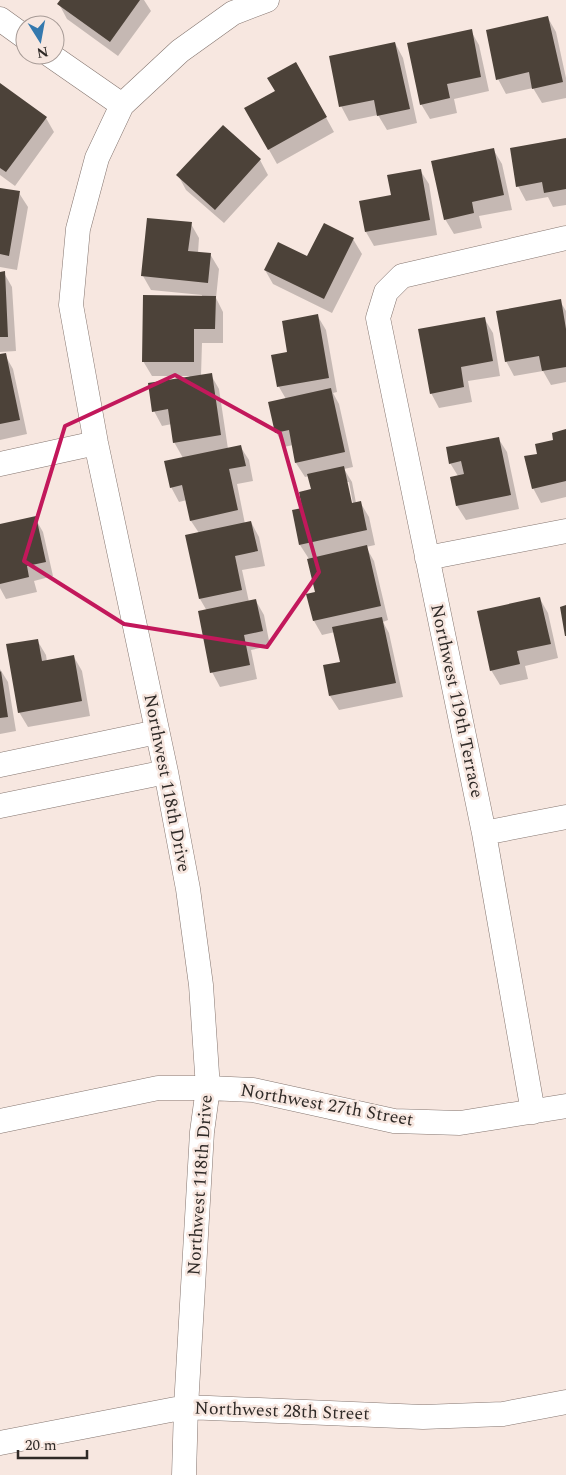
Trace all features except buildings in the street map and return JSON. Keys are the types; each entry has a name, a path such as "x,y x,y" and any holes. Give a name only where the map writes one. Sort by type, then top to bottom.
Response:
{"street":[{"path":"64,65 122,105 180,51 203,34 233,13 267,0"},
{"path":"0,20 15,30"},
{"name":"Northwest 118th Drive","path":"122,105 96,158 78,229 71,305 96,443 166,772 188,889 200,976 208,1088 202,1132 186,1407 184,1475"},
{"name":"Northwest 119th Terrace","path":"533,1112 484,833 378,318 386,292 402,276 566,238"},
{"path":"0,464 96,443"},
{"path":"427,558 566,531"},
{"path":"0,765 158,732"},
{"path":"0,806 166,772"},
{"path":"484,833 566,816"},
{"name":"Northwest 27th Street","path":"0,1121 158,1088 253,1090 394,1120 460,1123 566,1106"},
{"name":"Northwest 28th Street","path":"0,1443 186,1407 423,1417 504,1414 566,1402"}],"highlighted area":[{"path":"175,375 280,433 319,572 267,647 124,624 24,561 65,426"}]}
